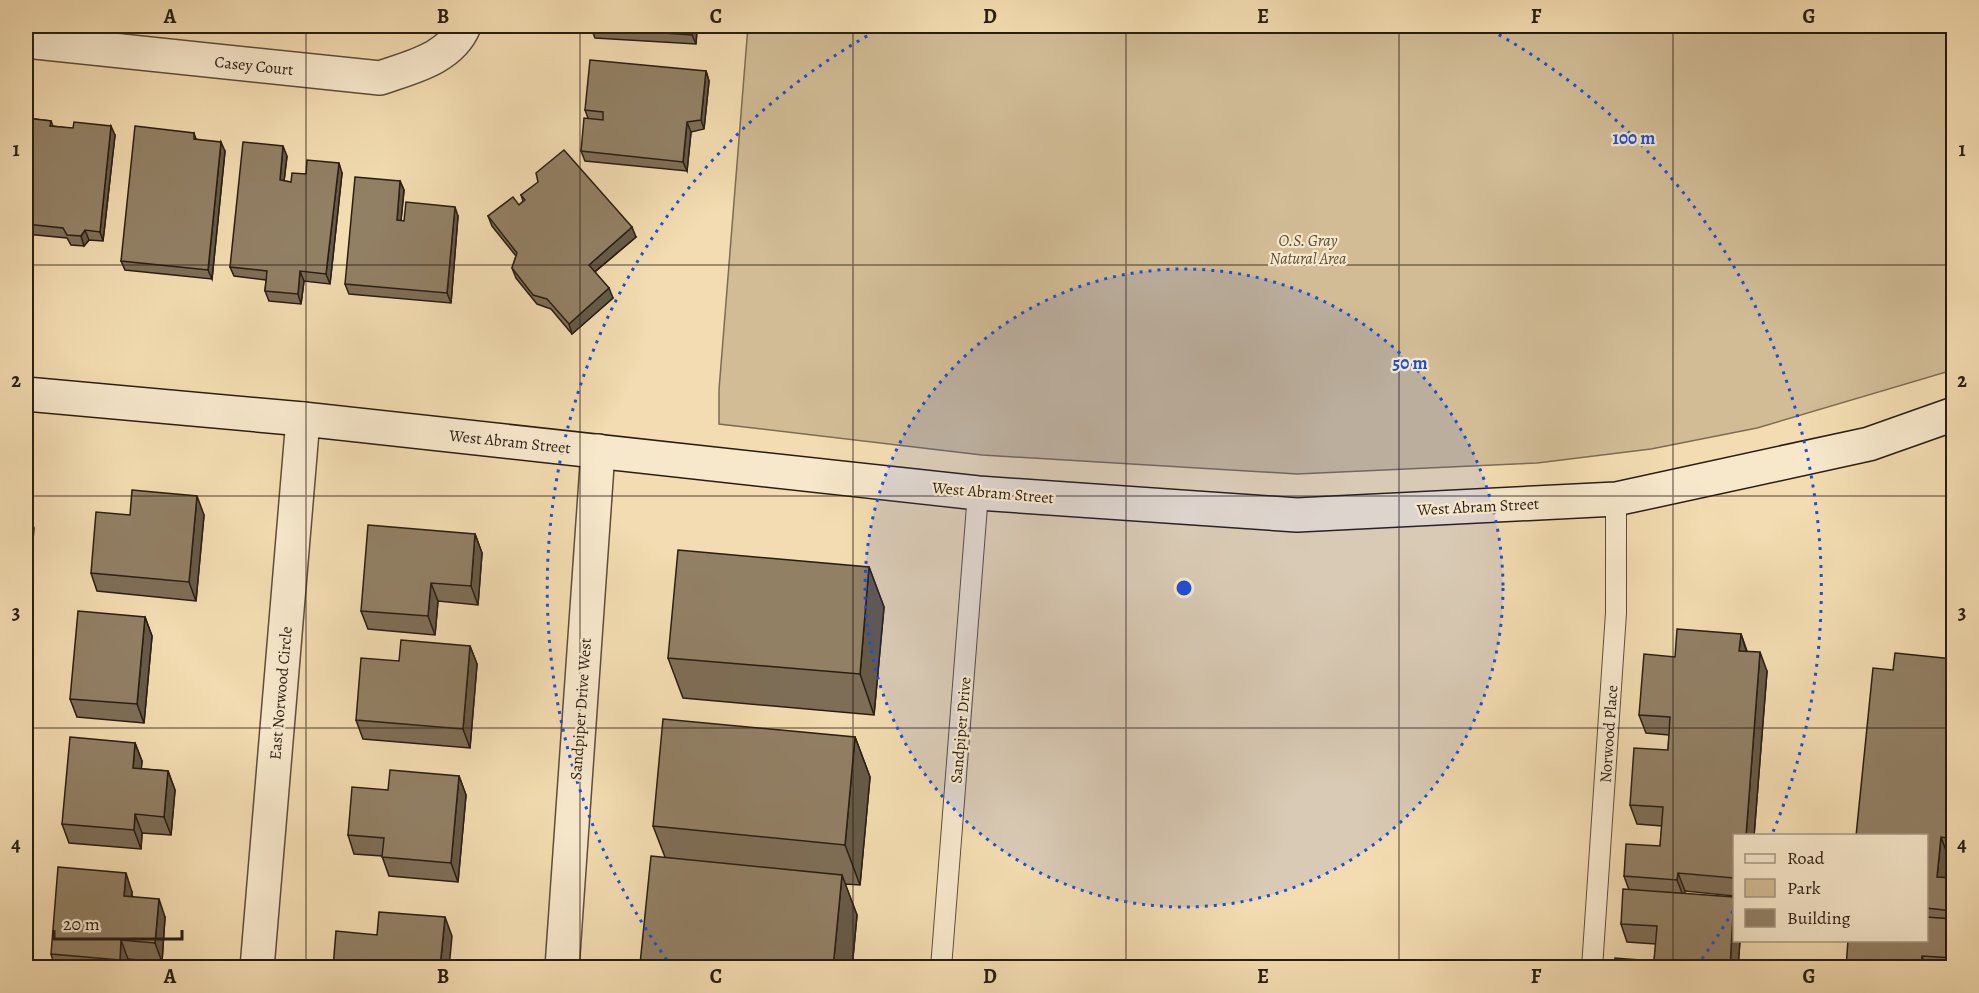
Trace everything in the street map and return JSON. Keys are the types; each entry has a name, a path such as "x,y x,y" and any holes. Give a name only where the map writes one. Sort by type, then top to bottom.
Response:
{"main road":[{"name":"Casey Court","path":"26,41 380,78 435,58 460,36 464,26"},
{"name":"West Abram Street","path":"26,394 303,419 978,492 1297,515 1616,499 1869,444 1953,414"},
{"name":"East Norwood Circle","path":"257,968 303,419"},
{"name":"Sandpiper Drive West","path":"562,968 598,451"}],"lane":[{"name":"Sandpiper Drive","path":"941,968 978,492"},
{"name":"Norwood Place","path":"1592,968 1616,613 1616,499"}],"green space":[{"name":"O.S. Gray Natural Area","path":"748,26 1953,26 1953,370 1757,428 1651,449 1537,463 1297,474 982,455 719,424 719,390"}],"building":[{"path":"592,26 693,26 692,35 591,28"},
{"path":"590,60 706,71 701,120 687,122 683,162 581,151 584,118 603,120 603,112 585,110"},
{"path":"26,118 51,121 50,126 73,128 74,122 111,126 100,232 85,230 81,236 67,235 63,228 26,224"},
{"path":"135,126 194,133 194,139 221,142 208,270 121,261"},
{"path":"243,142 283,146 280,180 291,182 292,173 306,174 307,160 339,163 326,274 300,271 298,294 265,291 267,271 230,267"},
{"path":"564,150 632,227 589,265 609,288 569,324 547,299 533,295 512,268 517,253 488,216 513,197 519,205 525,200 521,195 538,182 536,173"},
{"path":"355,177 400,181 397,220 404,221 406,202 455,207 447,293 345,284"},
{"path":"132,490 197,496 189,582 91,573 96,512 130,515"},
{"path":"368,525 475,534 471,586 431,583 428,616 361,611"},
{"path":"678,550 869,567 860,674 668,658"},
{"path":"78,611 145,617 137,704 70,699"},
{"path":"1677,629 1741,634 1739,651 1760,652 1746,834 1733,834 1733,878 1678,873 1677,880 1624,876 1626,844 1660,846 1663,807 1630,805 1634,748 1668,750 1670,717 1639,715 1644,654 1675,657"},
{"path":"401,640 470,646 463,729 356,720 361,658 399,661"},
{"path":"1895,653 1953,659 1953,748 1950,747 1947,781 1953,781 1953,839 1941,837 1937,877 1953,878 1953,911 1928,908 1928,834 1856,834 1873,668 1893,670"},
{"path":"663,719 855,737 845,845 653,826"},
{"path":"70,737 135,743 133,768 168,771 164,817 135,814 134,830 62,824"},
{"path":"390,770 459,776 451,863 382,857 384,838 348,835 352,787 388,790"},
{"path":"651,856 842,875 833,968 671,968 640,964"},
{"path":"58,867 126,873 124,896 159,899 155,943 121,940 120,960 51,954"},
{"path":"1623,889 1733,897 1730,968 1614,968 1615,958 1654,961 1657,926 1621,924"},
{"path":"379,912 445,917 440,968 333,968 336,931 377,935"},
{"path":"1928,917 1953,919 1953,958 1922,956 1921,968 1846,968 1848,942 1928,942"}]}
